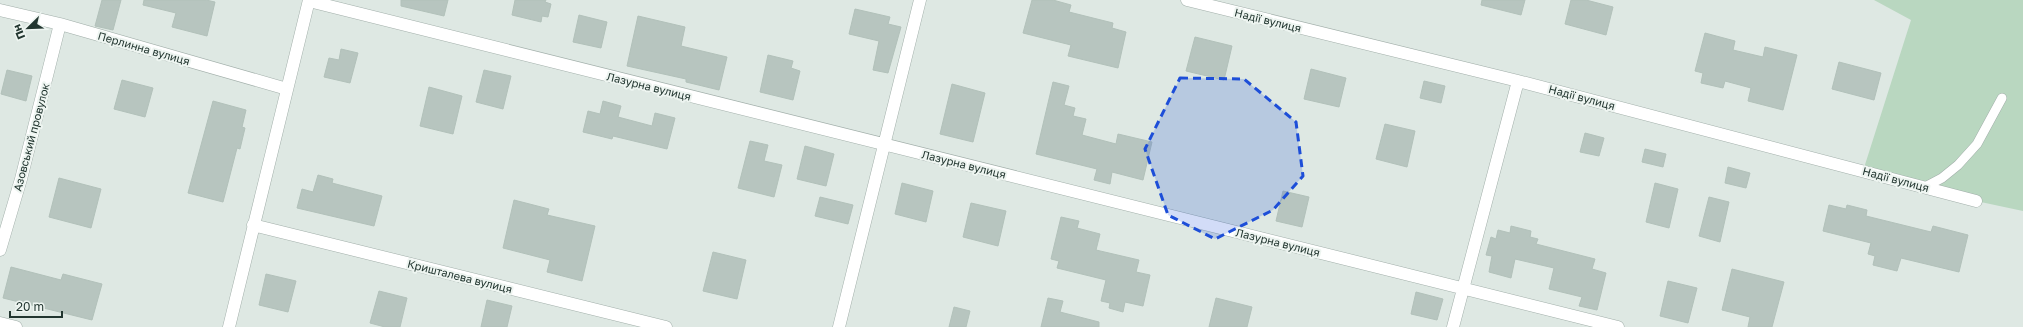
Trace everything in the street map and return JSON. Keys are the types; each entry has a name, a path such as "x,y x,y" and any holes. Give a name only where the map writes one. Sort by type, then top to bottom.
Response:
{"street":[{"path":"839,327 920,0"},
{"name":"Надії вулиця","path":"1187,0 1518,81 1976,200"},
{"path":"228,327 309,1"},
{"name":"Лазурна вулиця","path":"309,1 1618,327"},
{"name":"Перлинна вулиця","path":"0,10 60,24 287,89"},
{"name":"Азовський провулок","path":"0,250 21,179 60,24"},
{"path":"1453,327 1518,81"},
{"name":"Кришталева вулиця","path":"254,225 666,327"},
{"path":"0,323 16,327"}],"lane":[{"path":"1926,187 1942,178 1958,165 1978,144 2002,98"}],"highlighted area":[{"path":"1180,78 1244,79 1296,122 1303,176 1273,210 1215,239 1168,215 1145,149"}],"green space":[{"path":"1874,0 2023,0 2023,211 1976,201 1863,171 1911,20"}],"building":[{"path":"102,0 121,0 113,30 95,26"},
{"path":"144,0 206,0 215,2 207,36 172,27 176,13 143,5"},
{"path":"401,0 448,0 444,16 401,6"},
{"path":"515,0 546,0 545,2 551,4 548,17 542,16 541,22 512,15"},
{"path":"1032,0 1053,0 1071,5 1069,12 1113,23 1112,28 1126,32 1118,68 1068,56 1071,45 1023,33"},
{"path":"1482,0 1525,0 1521,15 1481,5"},
{"path":"1571,0 1586,0 1613,7 1606,35 1565,24"},
{"path":"855,9 890,17 888,24 901,27 888,73 873,70 879,41 849,34"},
{"path":"579,15 607,22 601,48 573,42"},
{"path":"638,16 685,27 681,46 727,57 719,90 686,82 686,79 627,66"},
{"path":"1705,33 1735,41 1733,50 1763,57 1765,47 1797,55 1783,110 1748,101 1751,88 1725,81 1723,88 1701,83 1703,73 1695,71"},
{"path":"1195,37 1232,46 1224,80 1186,71"},
{"path":"341,49 358,53 350,83 324,77 329,58 339,60"},
{"path":"768,55 793,61 791,68 800,71 793,100 760,92"},
{"path":"1839,62 1881,73 1874,100 1832,89"},
{"path":"1311,69 1346,78 1339,107 1304,99"},
{"path":"7,70 32,76 26,101 1,94"},
{"path":"484,70 511,76 503,109 476,102"},
{"path":"122,80 153,88 145,117 114,109"},
{"path":"1424,81 1445,86 1441,103 1420,98"},
{"path":"1053,82 1069,86 1064,105 1075,108 1073,116 1086,119 1082,135 1116,144 1118,134 1152,142 1143,180 1112,172 1110,184 1094,180 1097,169 1036,154"},
{"path":"952,84 985,93 973,142 940,134"},
{"path":"429,87 462,96 453,134 420,126"},
{"path":"213,101 246,110 242,127 245,128 240,149 237,148 223,202 188,193"},
{"path":"603,101 621,106 618,117 652,126 655,113 675,118 667,149 613,136 612,139 583,132 588,111 600,114"},
{"path":"1385,124 1415,131 1407,167 1376,159"},
{"path":"1585,133 1604,138 1599,156 1580,152"},
{"path":"750,141 768,145 764,161 782,165 774,197 738,188"},
{"path":"805,146 834,154 826,186 797,179"},
{"path":"1645,149 1666,154 1663,167 1642,162"},
{"path":"1728,167 1750,173 1746,188 1725,183"},
{"path":"318,175 333,179 332,183 382,196 374,226 297,208 302,189 313,192"},
{"path":"59,178 101,189 91,228 49,217"},
{"path":"902,183 933,191 926,222 895,214"},
{"path":"1655,183 1678,189 1669,228 1646,222"},
{"path":"1283,191 1309,197 1302,227 1276,221"},
{"path":"820,197 853,205 848,224 815,216"},
{"path":"1709,197 1729,202 1720,242 1699,236"},
{"path":"514,200 549,209 547,215 595,226 582,281 547,272 550,260 503,248"},
{"path":"971,203 1006,211 998,246 963,237"},
{"path":"1829,205 1846,209 1847,205 1867,210 1866,216 1931,232 1933,226 1968,235 1959,272 1901,258 1897,271 1873,265 1875,256 1868,254 1871,243 1823,231"},
{"path":"1061,217 1079,221 1077,228 1100,234 1096,250 1139,260 1136,272 1150,275 1143,306 1125,302 1123,312 1109,308 1110,303 1101,301 1106,280 1057,268 1059,261 1051,259"},
{"path":"1511,226 1531,231 1530,237 1538,239 1536,244 1595,259 1592,269 1606,273 1597,310 1579,306 1582,297 1549,289 1554,268 1515,259 1511,278 1489,272 1492,256 1486,255 1491,237 1496,239 1498,230 1510,233"},
{"path":"713,252 746,260 737,299 703,291"},
{"path":"11,267 61,280 63,274 102,284 92,320 3,298"},
{"path":"1732,269 1784,282 1772,327 1748,327 1750,317 1722,310"},
{"path":"266,274 296,281 288,312 259,305"},
{"path":"1668,281 1697,288 1688,323 1660,316"},
{"path":"379,291 407,298 400,327 385,327 370,323"},
{"path":"1416,292 1443,299 1437,320 1411,314"},
{"path":"1048,298 1063,301 1060,312 1099,322 1099,327 1041,327"},
{"path":"1216,298 1252,307 1247,327 1209,327"},
{"path":"487,300 512,306 507,327 481,327"},
{"path":"954,307 970,311 966,327 949,327"}]}
